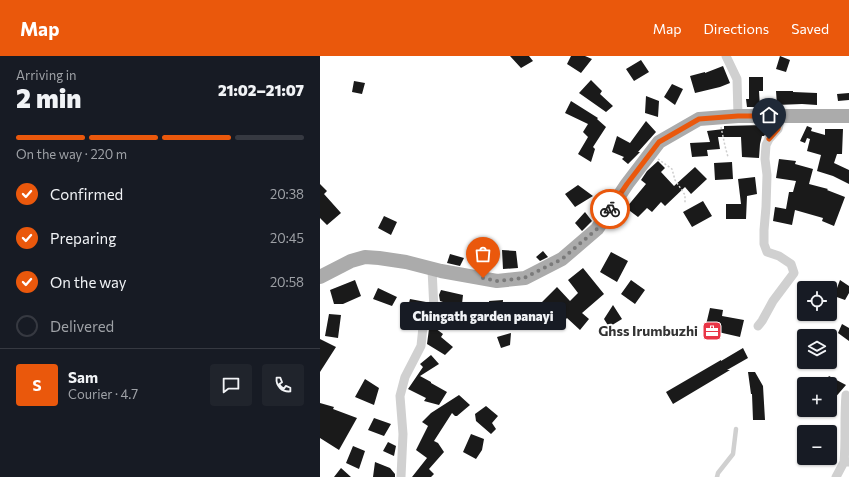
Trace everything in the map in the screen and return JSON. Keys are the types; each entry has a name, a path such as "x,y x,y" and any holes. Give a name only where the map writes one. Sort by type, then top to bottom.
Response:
{"main road":[{"path":"320,277 351,261 365,257 406,262 441,272 497,281 524,278 562,259 597,229 627,184 659,142 699,119 738,116 849,116"}],"street":[{"path":"726,56 737,79 738,116"},
{"path":"758,326 773,301 794,273 792,264 779,256 767,252 764,244 767,175 765,159 766,145 778,129 781,116"},
{"path":"401,477 403,434 400,396 405,377 421,346 423,327 434,310 432,269"},
{"path":"836,477 846,462 846,395"}],"lane":[{"path":"717,477 718,473 733,454 736,429"}],"path":[{"path":"719,118 728,157"},
{"path":"650,154 672,169 675,180 685,195 685,204"}],"building":[{"path":"510,56 529,56 533,61 521,68"},
{"path":"571,56 585,56 592,59 581,73 567,64"},
{"path":"780,56 790,60 786,72 776,69"},
{"path":"641,60 649,72 634,81 626,69"},
{"path":"723,66 730,83 695,93 690,76 705,73"},
{"path":"749,77 763,77 763,91 759,91 760,107 747,107 746,99 749,99"},
{"path":"591,80 602,91 600,94 613,106 606,112 579,93"},
{"path":"354,81 365,83 362,94 352,92"},
{"path":"672,84 683,89 675,105 664,97"},
{"path":"776,91 817,93 817,105 777,105"},
{"path":"849,93 849,100 838,101 837,94"},
{"path":"646,96 659,101 658,117 645,113"},
{"path":"571,101 598,118 597,119 606,127 593,147 595,149 591,162 578,154 588,137 583,132 588,124 565,113"},
{"path":"646,121 656,132 628,164 622,159 624,157 612,152 617,136 630,143"},
{"path":"768,125 768,131 764,136 762,136 759,158 742,157 741,137 718,137 720,149 707,150 708,156 692,157 690,143 710,142 707,131 724,129 724,126"},
{"path":"807,126 812,128 811,131 825,135 825,129 843,129 842,154 837,154 834,163 849,170 849,184 833,176 817,171 821,155 807,151 810,139 807,138 805,143 800,141"},
{"path":"779,159 796,161 795,164 813,169 809,184 828,189 827,190 845,197 834,226 822,221 823,218 795,210 792,225 773,221 775,207 786,209 789,192 793,192 796,181 776,178"},
{"path":"658,161 665,168 661,172 674,186 695,167 707,179 691,194 685,187 665,206 661,202 652,212 647,208 638,217 626,208 646,184 641,180 647,171"},
{"path":"732,162 733,179 715,180 714,163"},
{"path":"755,177 757,194 747,196 746,219 726,219 726,204 741,204 738,179"},
{"path":"320,184 327,191 324,194 341,213 327,225 320,218"},
{"path":"578,185 593,196 575,207 565,194"},
{"path":"703,201 712,216 692,227 683,212"},
{"path":"585,212 592,221 582,231 575,223"},
{"path":"384,216 397,222 391,235 378,228"},
{"path":"502,250 516,251 518,268 503,269"},
{"path":"543,251 548,257 540,261 536,257"},
{"path":"611,252 628,261 617,282 600,272"},
{"path":"450,254 464,258 460,266 447,263"},
{"path":"583,268 604,294 582,313 589,319 580,330 567,318 565,320 553,308 550,311 542,302 557,287 570,301 578,293 568,280"},
{"path":"355,280 361,296 343,304 334,304 330,290"},
{"path":"631,280 645,290 635,304 621,294"},
{"path":"840,280 849,286 849,293 845,300 837,297 837,288"},
{"path":"378,288 397,297 392,306 373,299"},
{"path":"441,290 463,295 462,304 455,306 440,301 439,295"},
{"path":"410,299 426,302 421,318 406,314"},
{"path":"503,300 502,313 490,314 489,301"},
{"path":"613,305 622,319 609,327 604,319"},
{"path":"710,308 723,310 722,316 744,320 740,337 705,329"},
{"path":"329,314 341,315 338,338 325,336"},
{"path":"842,324 849,328 849,341 838,333"},
{"path":"431,325 443,334 441,337 453,347 445,355 427,344"},
{"path":"511,333 510,345 501,348 497,337"},
{"path":"320,339 336,347 320,372"},
{"path":"743,348 748,358 673,404 666,392"},
{"path":"431,355 439,364 420,376 447,392 439,405 424,401 426,398 408,389 423,367 420,364"},
{"path":"748,372 755,372 763,386 765,420 753,420 752,394"},
{"path":"365,379 379,388 374,405 355,397"},
{"path":"837,380 846,385 837,395"},
{"path":"459,395 470,405 457,416 452,413 434,441 438,443 444,452 429,469 434,474 431,477 412,477 427,458 416,450 428,426 422,422 431,413"},
{"path":"320,403 334,407 333,409 357,418 339,450 320,438"},
{"path":"486,406 498,416 492,423 496,429 491,434 476,421 475,414"},
{"path":"374,418 391,424 384,436 368,430"},
{"path":"471,434 484,439 482,450 476,459 463,452"},
{"path":"388,442 396,446 394,456 383,451"},
{"path":"353,446 365,451 359,469 346,463"},
{"path":"375,462 390,468 395,474 395,477 373,477"},
{"path":"341,468 351,477 334,477"}],"way so far":[{"path":"483,278 497,281 524,278 562,259 597,229 610,209"}],"place":[{"name":"Chingath garden panayi","path":"483,278"},
{"name":"Ghss Irumbuzhi","path":"712,331"}],"route":[{"path":"610,209 659,142 699,119 738,116 781,116 778,129 769,139"}]}
